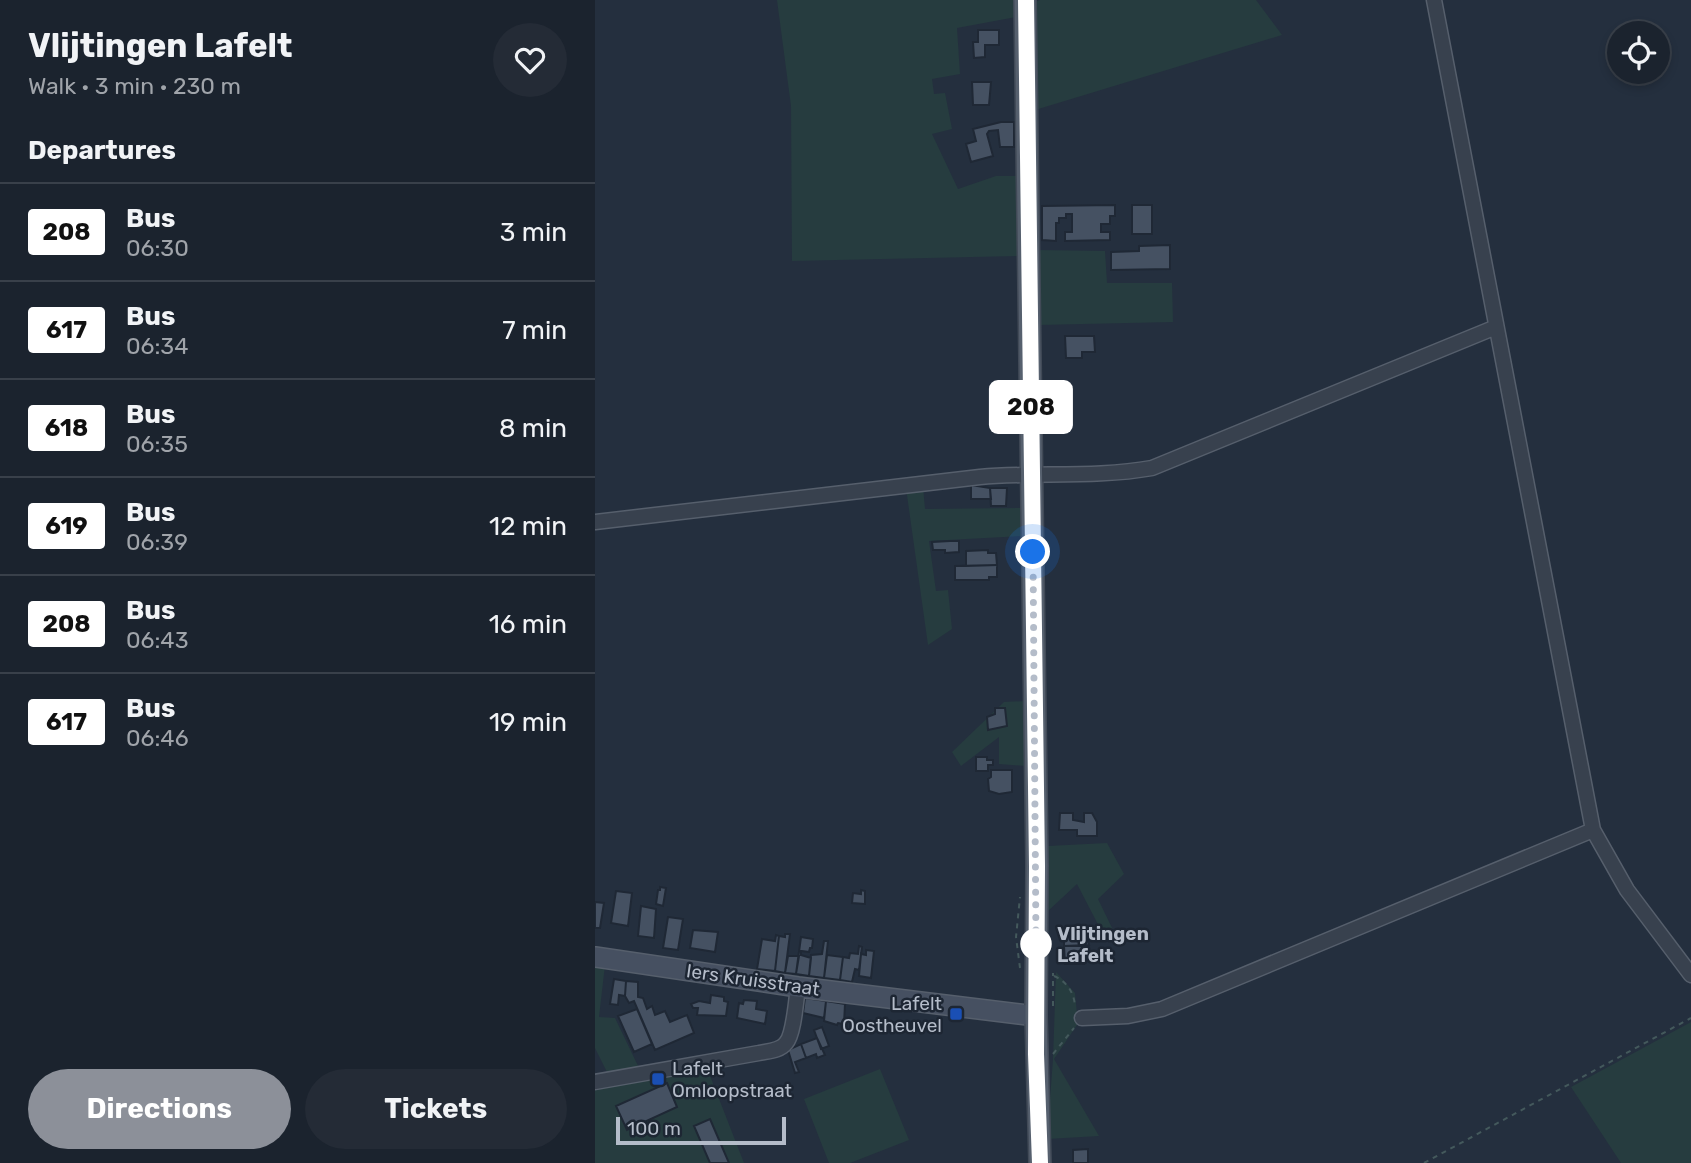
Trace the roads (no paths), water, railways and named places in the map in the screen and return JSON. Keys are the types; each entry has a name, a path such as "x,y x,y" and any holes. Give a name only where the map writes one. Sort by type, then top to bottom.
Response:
{"main road":[{"path":"1025,0 1037,866 1036,1016 1040,1163"}],"street":[{"path":"1434,0 1593,830 1627,890 1691,975"},
{"path":"595,523 980,477 1031,473 1113,473 1152,468 1496,327"},
{"path":"1078,1016 1128,1016 1162,1009 1593,830"},
{"name":"Iers Kruisstraat","path":"595,957 798,987 1036,1016"},
{"path":"595,1082 759,1053 782,1046 787,1043 790,1034 798,987"}],"place":[{"name":"Vlijtingen Lafelt","path":"1036,944"},
{"name":"Lafelt Oostheuvel","path":"956,1014"},
{"name":"Lafelt Omloopstraat","path":"658,1079"}]}
